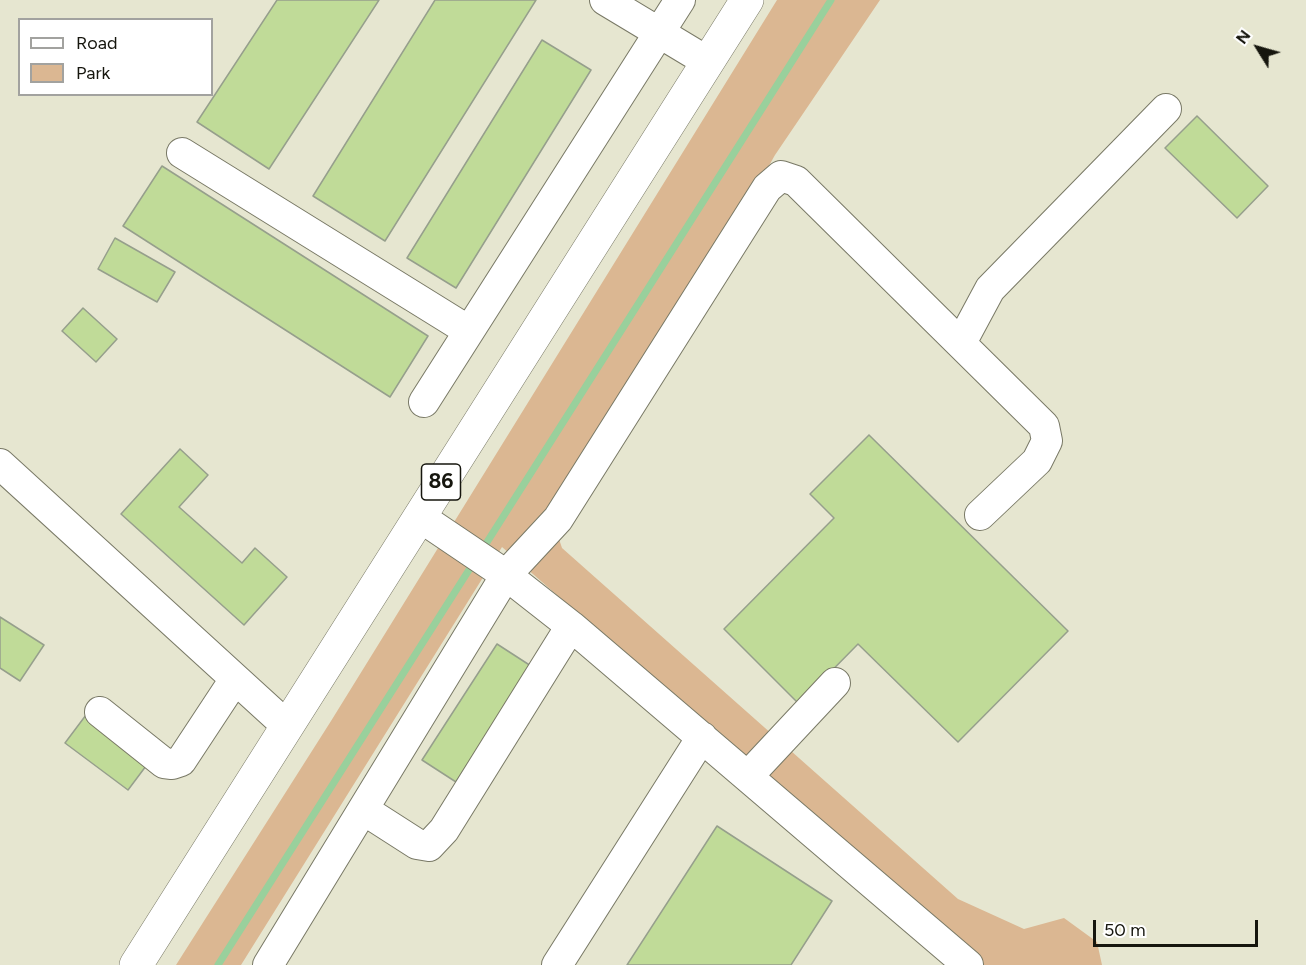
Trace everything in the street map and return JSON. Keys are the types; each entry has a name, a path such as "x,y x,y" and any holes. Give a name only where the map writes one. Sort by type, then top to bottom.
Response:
{"main road":[{"name":"86","path":"136,965 287,726 432,525 747,0"}],"street":[{"path":"605,0 708,62"},
{"path":"424,402 680,0"},
{"path":"961,343 990,289 1166,109"},
{"path":"182,153 469,331"},
{"path":"268,965 364,810 501,571 558,519 767,188 781,176 796,181 1044,426 1047,441 1037,461 980,515"},
{"path":"0,464 287,726"},
{"path":"432,525 501,571 571,626 968,965"},
{"path":"364,810 417,844 429,846 444,830 571,626"},
{"path":"100,712 164,763 172,764 181,761 235,679"},
{"path":"748,776 835,683"},
{"path":"557,965 702,737"}],"green space":[{"path":"777,0 880,0 775,155 653,371 555,527 562,548 958,899 1024,929 1064,918 1097,942 1102,965 980,965 502,547 241,965 176,965 331,721"}],"building":[{"path":"277,0 379,0 269,169 197,122"},
{"path":"435,0 536,0 385,241 313,196"},
{"path":"542,40 591,70 456,288 407,258"},
{"path":"1197,116 1268,186 1237,218 1165,148"},
{"path":"162,166 428,336 390,397 123,226"},
{"path":"115,238 175,272 157,302 98,269"},
{"path":"83,308 117,339 96,362 62,331"},
{"path":"869,435 1068,631 958,742 858,644 799,704 724,629 834,518 810,494"},
{"path":"180,449 208,475 179,507 242,563 255,548 287,577 244,625 121,514"},
{"path":"0,617 44,645 20,681 0,668"},
{"path":"497,644 531,666 456,782 422,760"},
{"path":"89,711 152,758 128,790 65,743"},
{"path":"717,826 832,901 791,965 627,965"}],"waterway":[{"path":"482,550 831,0"},
{"path":"218,965 474,562"}]}
